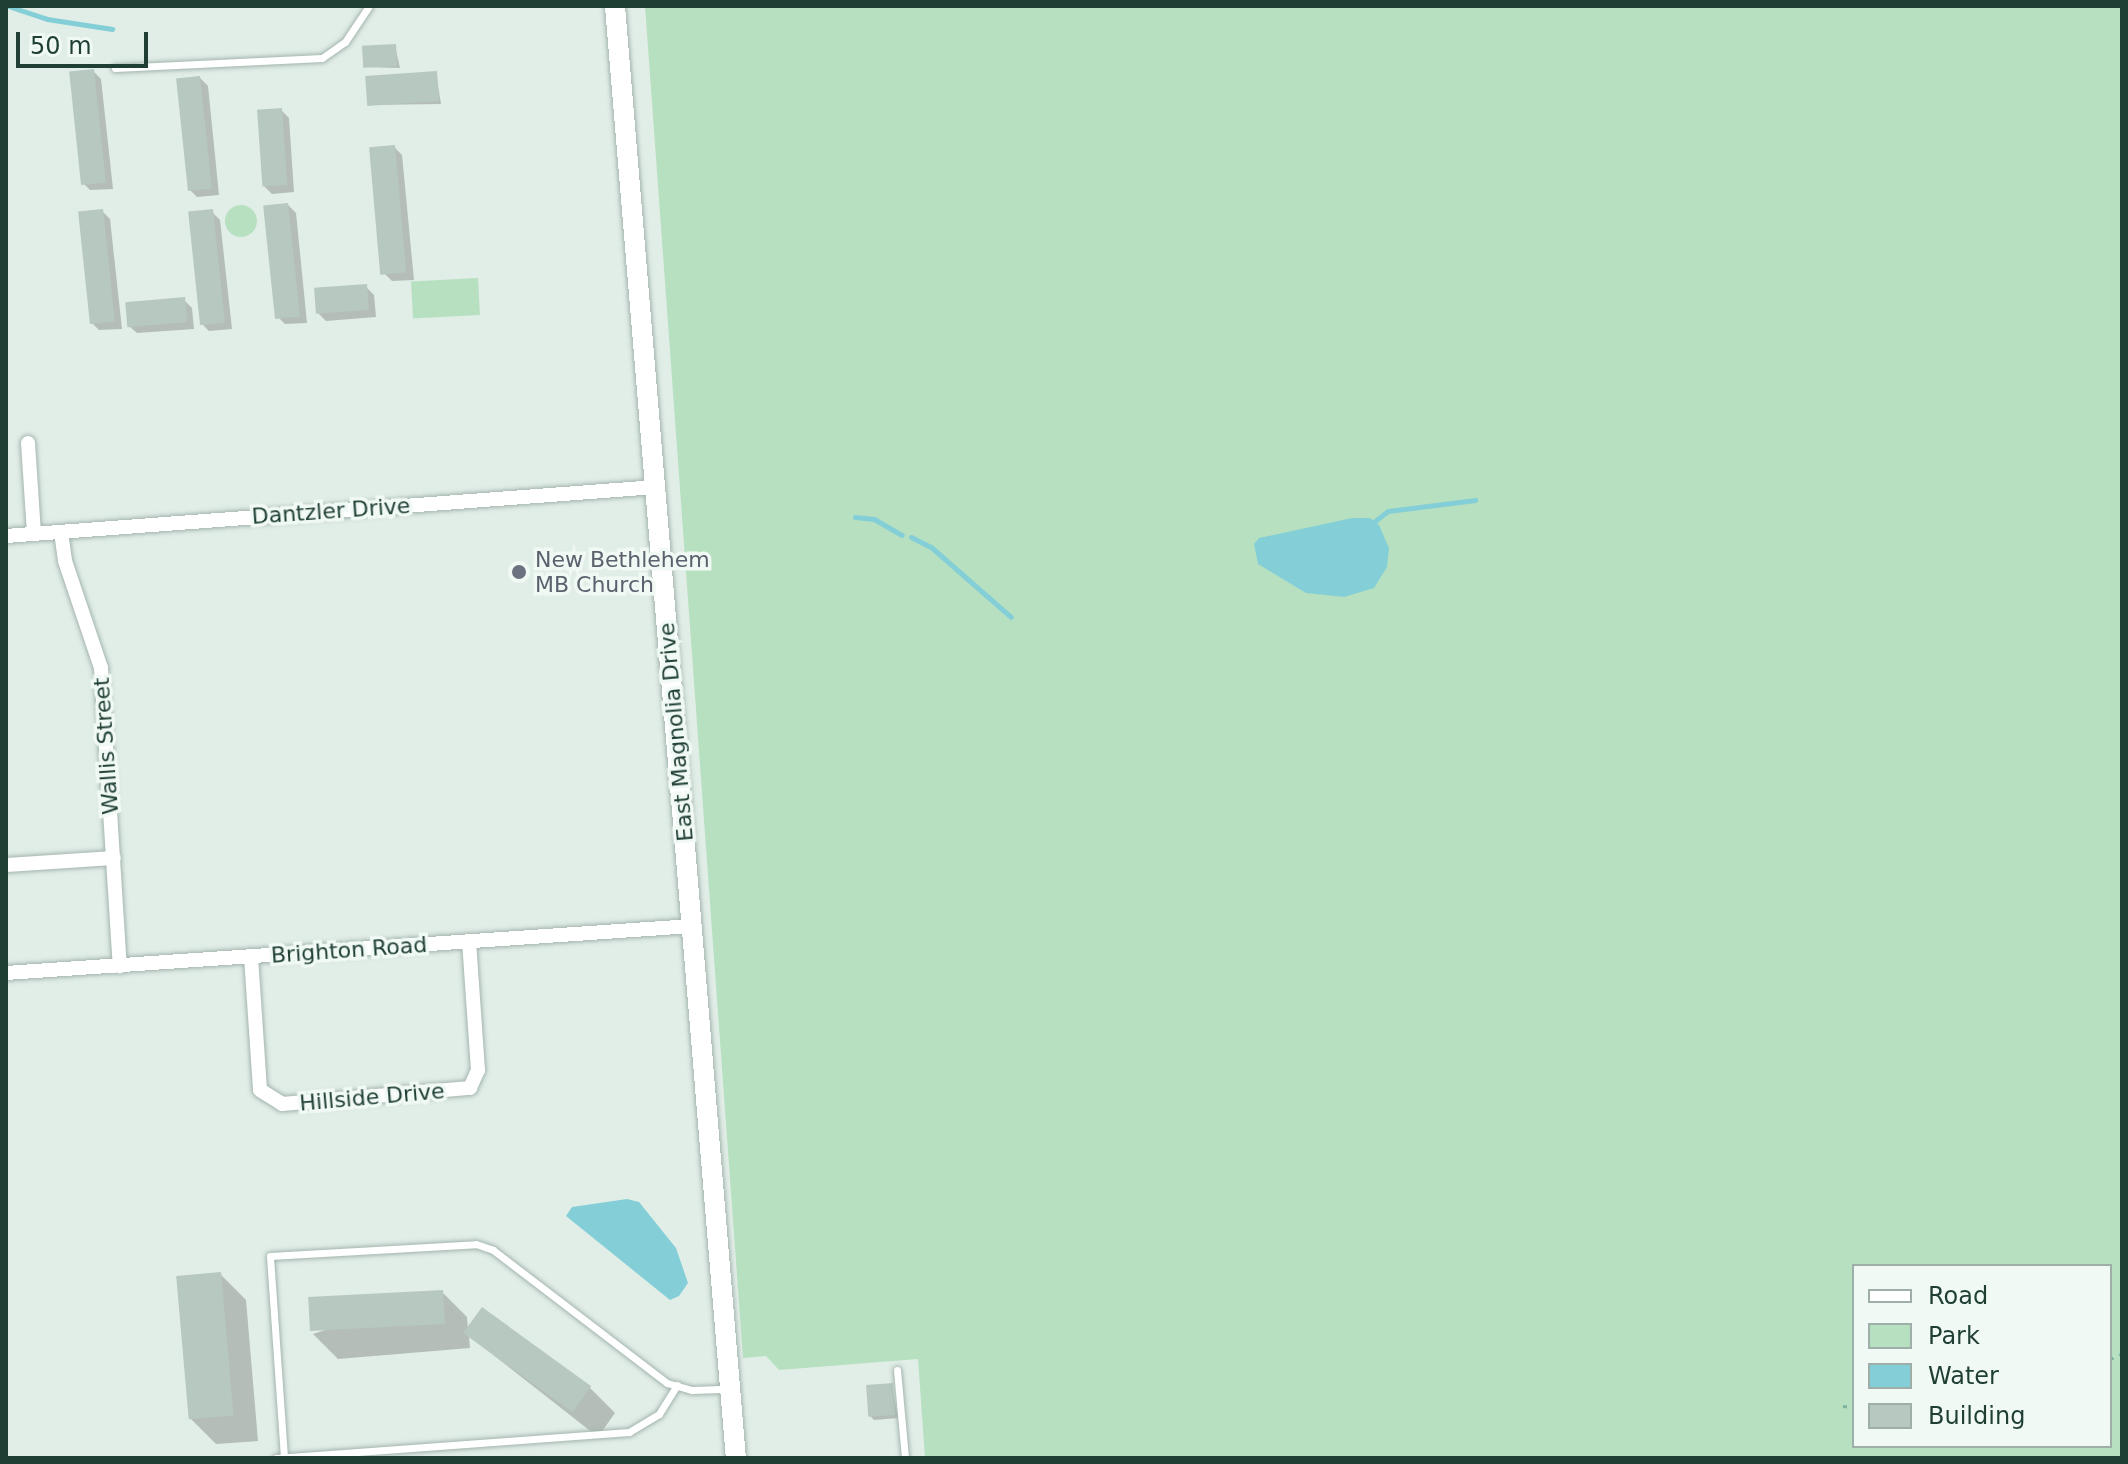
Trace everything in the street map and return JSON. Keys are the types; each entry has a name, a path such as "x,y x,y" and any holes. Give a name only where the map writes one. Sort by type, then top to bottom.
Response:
{"main road":[{"name":"East Magnolia Drive","path":"615,6 736,1458"}],"street":[{"path":"28,443 34,534"},
{"name":"Dantzler Drive","path":"6,536 656,487"},
{"name":"Wallis Street","path":"61,532 65,561 101,668 120,966"},
{"path":"6,865 114,858"},
{"name":"Brighton Road","path":"6,973 692,926"},
{"name":"Hillside Drive","path":"251,957 260,1090 273,1102 470,1088 478,1070 469,942"}],"lane":[{"path":"115,68 322,58 345,42 369,6"},
{"path":"284,1457 270,1256 457,1243 493,1250 677,1385 730,1389"},
{"path":"897,1370 905,1458"},
{"path":"276,1458 629,1432 659,1414 677,1385"}],"path":[{"path":"1843,1406 1852,1407"}],"green space":[{"path":"645,6 2122,6 2122,1458 925,1458 918,1359 779,1370 766,1356 743,1358"},
{"path":"241,205 253,209 257,221 253,233 241,237 229,233 225,221 229,209"},
{"path":"478,278 480,315 413,318 411,282"}],"water":[{"path":"1352,518 1370,518 1379,525 1389,548 1387,567 1374,588 1344,597 1306,593 1258,564 1254,544 1259,538"},
{"path":"627,1199 639,1202 676,1248 688,1283 679,1296 670,1300 566,1216 572,1207"}],"building":[{"path":"396,44 397,66 363,68 362,46"},
{"path":"94,69 106,182 81,185 69,72"},
{"path":"437,71 439,101 367,106 365,76"},
{"path":"200,76 212,188 188,191 176,79"},
{"path":"282,108 287,185 262,187 257,110"},
{"path":"395,145 406,273 380,275 369,147"},
{"path":"288,203 300,316 275,319 263,206"},
{"path":"103,209 115,321 90,324 78,212"},
{"path":"213,209 225,322 200,325 188,212"},
{"path":"367,284 369,310 316,314 314,288"},
{"path":"185,297 187,322 127,327 125,302"},
{"path":"221,1272 234,1415 189,1419 176,1276"},
{"path":"443,1290 445,1324 310,1331 308,1297"},
{"path":"482,1307 591,1386 572,1412 463,1333"},
{"path":"893,1383 895,1415 868,1417 866,1385"}],"waterway":[{"path":"8,6 47,19 112,29"},
{"path":"1375,521 1388,511 1475,500"},
{"path":"855,517 874,519 902,535"},
{"path":"911,537 931,547 1011,617"}],"place":[{"name":"New Bethlehem MB Church","path":"519,572"}]}
